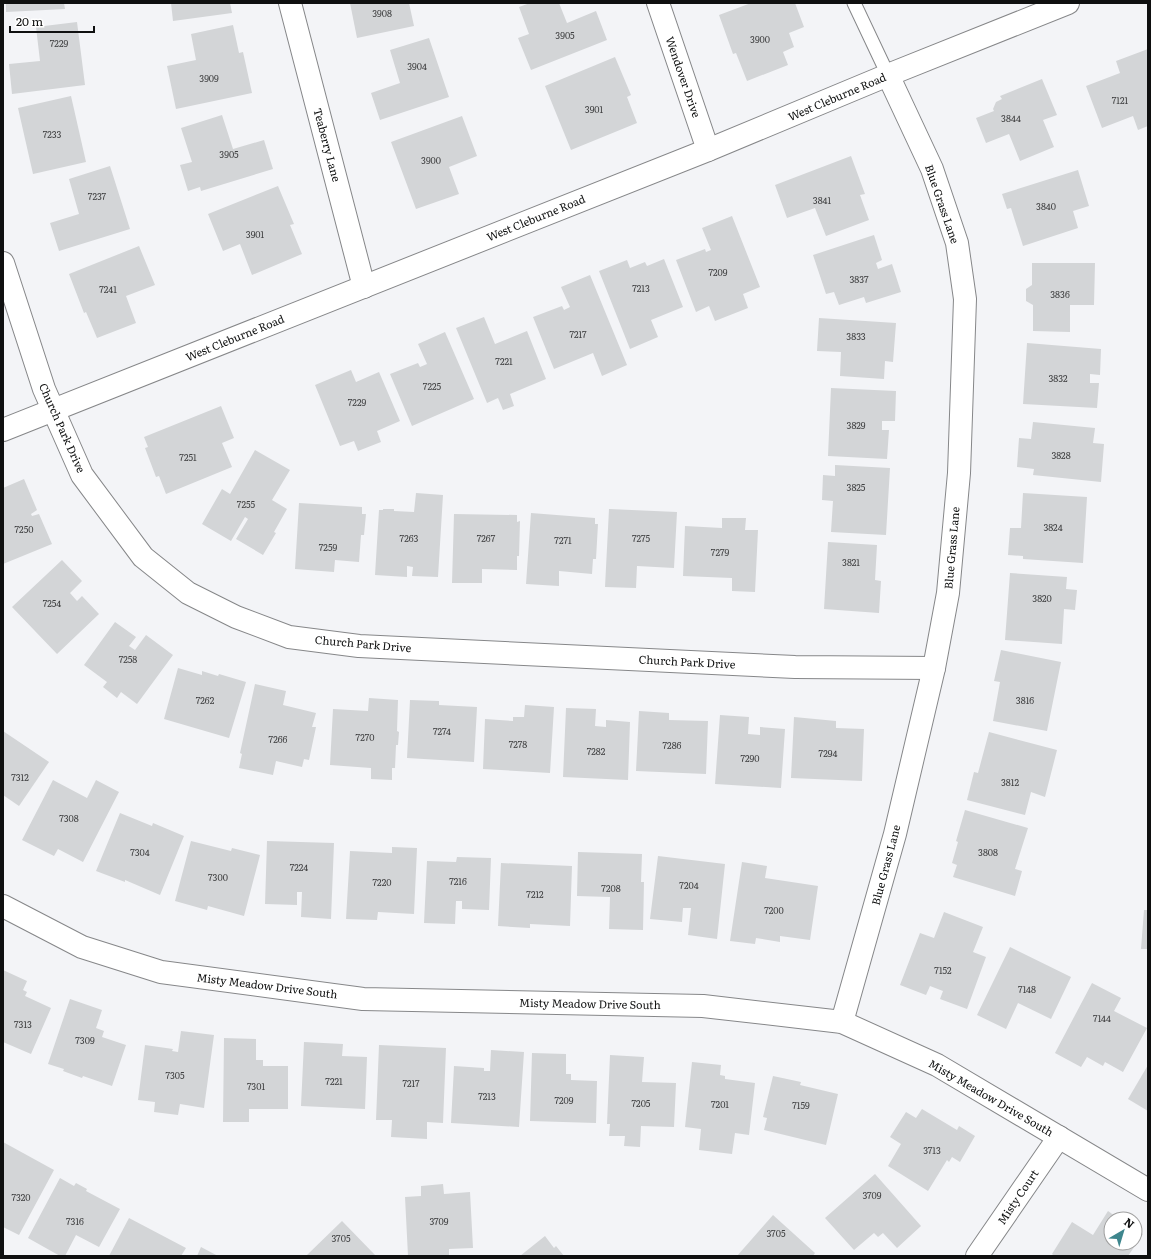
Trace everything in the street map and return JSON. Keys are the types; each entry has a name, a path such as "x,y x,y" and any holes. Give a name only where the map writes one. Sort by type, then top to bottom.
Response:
{"street":[{"name":"Teaberry Lane","path":"290,3 364,287"},
{"name":"Wendover Drive","path":"658,3 708,150"},
{"name":"West Cleburne Road","path":"3,430 708,150 888,75 1068,3"},
{"name":"Blue Grass Lane","path":"842,1022 895,834 934,668 948,593 959,473 965,299 957,243 932,169 888,75"},
{"name":"Church Park Drive","path":"3,263 44,389 82,475 142,557 188,593 236,617 289,637 359,646 787,667 934,668"},
{"name":"Misty Meadow Drive South","path":"3,906 82,947 162,972 363,998 703,1006 842,1022 937,1065 1148,1190"},
{"name":"Misty Court","path":"977,1256 1059,1137"}],"lane":[{"path":"854,3 888,75"}],"building":[{"path":"6,3 64,3 65,9 6,12"},
{"path":"171,3 230,3 232,13 173,21"},
{"path":"350,3 409,3 414,26 357,38"},
{"path":"530,3 559,3 567,23 596,11 607,40 531,70 518,38 529,34 519,7"},
{"path":"751,3 795,3 804,27 789,33 794,47 783,52 788,65 747,81 736,53 733,54 719,15"},
{"path":"77,22 85,85 12,94 9,64 40,61 36,27"},
{"path":"233,25 239,53 243,52 252,93 176,109 167,66 196,60 191,34"},
{"path":"429,38 449,97 380,120 371,93 400,83 390,50"},
{"path":"1148,49 1148,126 1138,130 1133,116 1102,128 1086,86 1120,73 1116,61"},
{"path":"615,57 631,95 627,97 637,123 571,150 545,86"},
{"path":"1042,79 1057,115 1043,120 1054,147 1020,161 1009,134 986,143 976,118 994,111 993,109 996,102 1002,99 1000,96"},
{"path":"71,96 86,162 33,174 18,108"},
{"path":"222,115 233,149 264,140 273,169 201,191 200,187 188,191 180,165 192,162 181,128"},
{"path":"462,116 477,156 449,167 459,194 416,209 391,142"},
{"path":"851,156 865,194 860,195 869,220 826,236 815,208 787,218 775,185"},
{"path":"110,166 130,229 59,251 50,223 79,214 69,179"},
{"path":"1078,170 1089,206 1073,211 1078,228 1023,246 1011,208 1007,209 1002,194"},
{"path":"278,186 294,224 290,225 302,254 252,275 240,244 223,251 208,214"},
{"path":"732,216 760,287 743,294 748,308 715,321 709,306 696,312 676,260 705,249 706,252 711,250 702,228"},
{"path":"874,235 882,260 876,263 878,269 892,264 901,292 866,303 864,297 839,305 834,292 826,294 813,255"},
{"path":"139,246 155,285 126,296 136,323 97,338 86,312 84,313 69,274"},
{"path":"664,259 683,307 651,320 658,337 630,349 599,271 627,260 630,268 645,262 647,266"},
{"path":"1032,263 1095,263 1094,305 1070,305 1070,332 1033,331 1033,305 1026,301 1026,289 1032,285"},
{"path":"590,275 627,365 602,376 593,353 554,369 533,317 562,306 564,310 570,307 561,287"},
{"path":"484,317 495,344 527,331 546,379 510,394 514,406 503,410 498,398 487,403 456,328"},
{"path":"819,318 896,323 893,362 885,361 884,379 840,376 841,352 817,351"},
{"path":"445,332 474,399 412,426 390,374 418,363 420,367 427,364 418,344"},
{"path":"1027,343 1101,349 1100,375 1090,374 1090,383 1099,383 1097,408 1023,404"},
{"path":"351,370 356,382 379,372 400,421 377,431 381,442 358,451 354,441 340,446 315,385"},
{"path":"831,388 896,391 895,421 882,421 882,430 889,430 887,459 828,456"},
{"path":"221,406 234,438 222,443 232,467 166,494 159,476 156,477 145,448 148,447 144,437"},
{"path":"1033,422 1095,428 1093,443 1104,444 1101,482 1033,475 1034,469 1017,467 1019,438 1031,439"},
{"path":"255,450 290,470 272,500 287,509 274,532 276,533 263,555 236,539 248,519 245,517 231,541 202,524 222,489 230,494"},
{"path":"835,465 890,468 886,535 831,532 833,501 822,500 823,475 835,476"},
{"path":"24,479 37,510 31,514 32,516 39,514 52,544 3,564 3,488"},
{"path":"416,493 443,495 438,577 412,576 413,567 407,566 407,577 375,575 379,510 394,509 394,511 414,512"},
{"path":"1023,493 1087,497 1083,563 1023,559 1023,556 1008,555 1010,528 1021,528"},
{"path":"299,503 362,507 362,514 366,514 364,535 361,535 359,562 335,560 334,572 295,569"},
{"path":"609,509 677,512 674,568 637,566 636,588 605,587"},
{"path":"531,513 595,518 595,524 598,524 596,559 593,559 592,574 559,571 559,586 526,584"},
{"path":"454,514 517,515 517,522 520,521 517,570 482,569 482,583 452,583"},
{"path":"722,518 746,518 745,530 758,530 755,592 732,591 732,578 683,576 685,526 722,528"},
{"path":"828,542 877,545 875,580 881,581 879,613 824,609"},
{"path":"62,560 82,581 70,593 77,601 82,596 99,614 57,654 12,607"},
{"path":"1010,573 1067,577 1066,589 1077,590 1075,610 1064,609 1062,644 1005,640"},
{"path":"115,622 136,637 129,646 135,650 146,635 173,655 137,704 121,692 117,698 103,687 107,682 84,665"},
{"path":"1001,650 1061,662 1047,731 993,721 1000,682 994,681"},
{"path":"178,668 202,675 202,671 218,676 219,674 246,682 229,738 164,719"},
{"path":"255,684 286,691 283,705 316,713 312,727 316,727 309,760 304,759 302,767 276,761 273,775 239,768 242,754 240,753"},
{"path":"369,698 398,700 397,731 399,732 398,745 396,745 395,768 392,768 392,780 371,779 371,768 330,765 333,709 368,711"},
{"path":"410,700 439,701 439,705 477,707 474,762 407,758"},
{"path":"525,705 554,707 550,773 483,769 485,719 513,721 513,717 524,717"},
{"path":"566,708 596,709 595,726 606,727 606,720 630,722 628,780 563,777"},
{"path":"639,711 669,713 669,720 708,721 706,774 636,771"},
{"path":"720,715 749,717 748,734 760,735 760,727 785,729 781,788 715,784"},
{"path":"794,717 836,721 836,728 864,729 862,781 791,778"},
{"path":"3,731 49,762 19,806 3,795"},
{"path":"989,732 1057,750 1045,797 1031,792 1025,815 967,800 974,772 978,773"},
{"path":"53,780 87,798 96,780 119,792 83,862 58,849 54,856 22,840"},
{"path":"965,810 1028,828 1015,869 1022,871 1015,896 953,877 957,865 952,863 958,842 956,841"},
{"path":"120,813 152,826 153,823 184,836 160,895 125,880 125,882 96,871"},
{"path":"191,841 231,851 232,848 260,855 244,916 208,906 207,910 175,901"},
{"path":"267,841 334,843 331,919 301,917 302,892 297,892 297,905 265,904"},
{"path":"392,847 417,848 414,914 378,912 377,920 346,919 350,851 392,853"},
{"path":"578,852 642,854 641,882 644,882 643,930 609,929 610,897 577,896"},
{"path":"658,856 725,864 717,939 688,935 691,908 683,908 682,922 650,919"},
{"path":"457,857 491,858 489,910 462,909 462,901 456,901 455,924 424,923 427,861 456,862"},
{"path":"742,862 767,866 765,878 818,886 810,940 780,936 780,942 756,938 755,944 730,941"},
{"path":"501,863 572,866 570,926 530,924 530,928 498,926"},
{"path":"1144,910 1148,910 1148,949 1141,949"},
{"path":"944,912 983,927 973,952 986,957 967,1009 940,999 943,991 930,986 926,995 900,985 920,933 934,938"},
{"path":"1010,947 1071,977 1051,1019 1018,1003 1006,1029 977,1015"},
{"path":"3,970 27,981 23,990 27,992 25,996 51,1008 31,1054 3,1042"},
{"path":"1092,983 1121,998 1114,1011 1147,1028 1123,1072 1105,1062 1103,1066 1087,1057 1081,1067 1055,1053"},
{"path":"70,999 102,1010 96,1028 104,1031 102,1037 126,1045 112,1086 83,1076 82,1078 63,1071 64,1069 48,1064"},
{"path":"181,1031 214,1035 204,1108 180,1104 178,1115 154,1112 155,1102 138,1100 145,1045 173,1049 172,1051 178,1052"},
{"path":"224,1038 256,1039 256,1060 263,1060 263,1066 288,1066 288,1109 249,1109 249,1122 223,1122"},
{"path":"304,1042 343,1044 342,1056 367,1057 365,1109 301,1106"},
{"path":"379,1045 446,1048 443,1123 427,1122 427,1139 391,1137 392,1120 376,1120"},
{"path":"491,1050 524,1052 519,1127 451,1123 454,1066 484,1068 484,1071 490,1071"},
{"path":"532,1053 566,1054 566,1074 571,1074 571,1080 597,1081 596,1123 530,1121"},
{"path":"610,1055 644,1057 642,1082 676,1083 674,1127 641,1126 640,1147 624,1146 625,1136 609,1136 610,1124 607,1124"},
{"path":"692,1062 721,1065 720,1075 725,1076 725,1079 755,1083 749,1135 735,1133 732,1154 699,1150 701,1129 685,1127"},
{"path":"1148,1065 1148,1111 1128,1099"},
{"path":"773,1076 801,1082 800,1085 838,1094 826,1145 764,1130 767,1118 763,1117"},
{"path":"922,1109 957,1130 959,1126 975,1136 960,1162 952,1157 949,1162 947,1160 928,1191 888,1166 901,1144 890,1137 906,1112 916,1118"},
{"path":"3,1142 54,1170 19,1235 3,1227"},
{"path":"875,1174 921,1226 897,1248 883,1233 878,1237 874,1233 854,1250 825,1218"},
{"path":"60,1178 74,1186 76,1183 87,1189 86,1191 120,1209 99,1247 76,1235 65,1256 60,1256 28,1238"},
{"path":"443,1184 444,1194 470,1192 473,1248 449,1249 449,1256 408,1256 405,1197 421,1196 421,1186"},
{"path":"773,1215 815,1253 813,1256 737,1256"},
{"path":"129,1218 186,1248 181,1256 109,1256"},
{"path":"1103,1219 1103,1251 1131,1251 1128,1256 1054,1256 1052,1254 1072,1222 1093,1235"},
{"path":"342,1221 376,1256 306,1256"},
{"path":"545,1236 554,1248 556,1246 564,1256 520,1256"},
{"path":"201,1247 218,1256 197,1256"}]}
